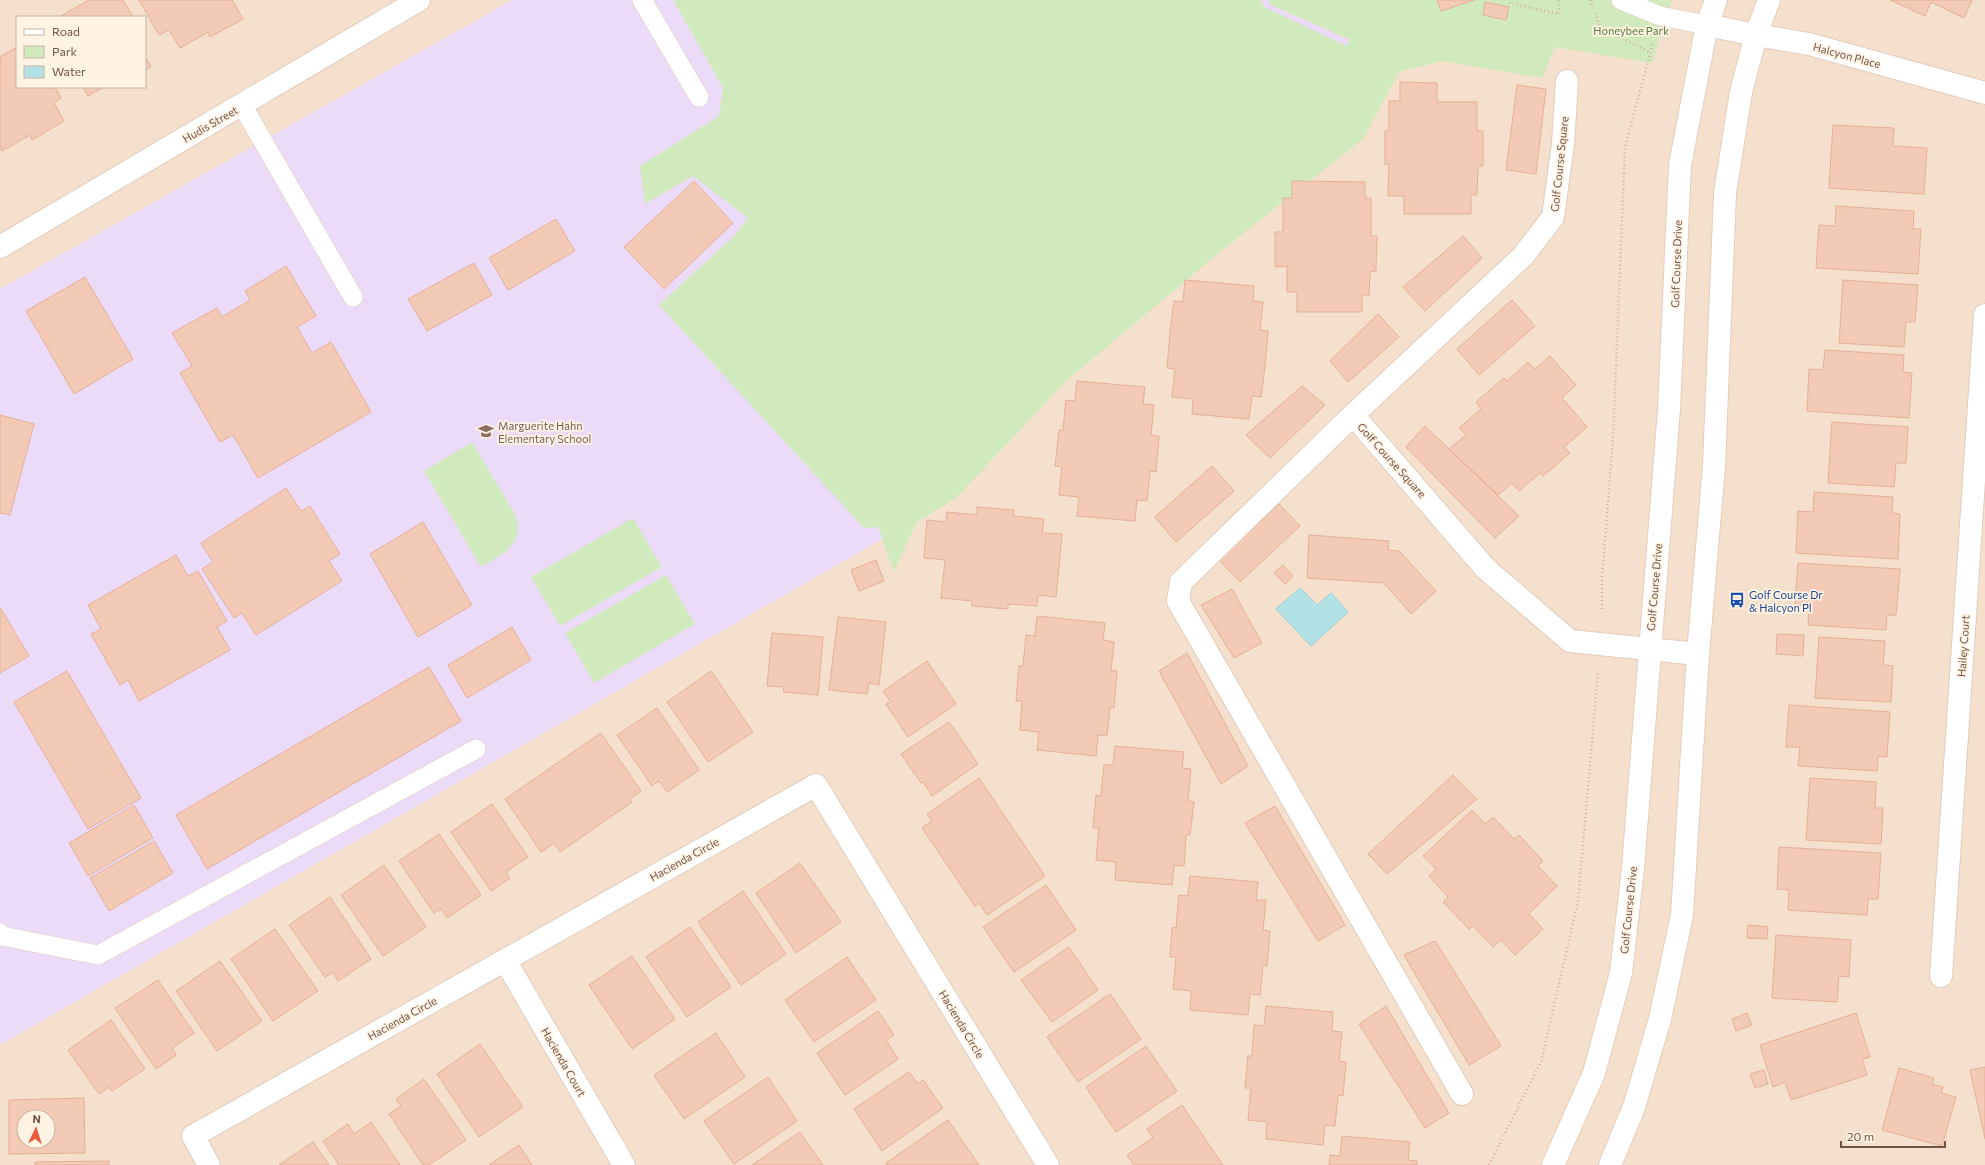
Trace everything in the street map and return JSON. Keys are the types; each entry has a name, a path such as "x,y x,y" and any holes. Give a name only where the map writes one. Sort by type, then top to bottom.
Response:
{"street":[{"name":"Hudis Street","path":"0,247 419,0"},
{"name":"Golf Course Drive","path":"1553,1165 1594,1073 1621,973 1633,868 1649,649 1670,409 1680,165 1707,24 1716,0"},
{"path":"1610,1165 1634,1107 1660,1019 1682,915 1698,654 1714,466 1725,193 1741,92 1756,36 1769,0"},
{"name":"Halcyon Place","path":"1707,24 1756,36 1809,44 1985,93"},
{"name":"Golf Course Square","path":"1567,81 1563,144 1553,217 1523,256 1353,416 1486,569 1570,641 1698,654"},
{"name":"Hailey Court","path":"1941,976 1985,315"},
{"path":"1353,416 1181,582 1178,601 1462,1094"},
{"name":"Hacienda Circle","path":"209,1165 193,1136 816,784 1048,1165"},
{"name":"Hacienda Court","path":"505,960 624,1165"}],"lane":[{"path":"642,0 699,97"},
{"path":"1621,0 1660,16 1707,24"},
{"path":"242,105 353,297"},
{"path":"0,933 2,936 98,955 476,748"}],"path":[{"path":"1508,2 1559,14 1559,0"},
{"path":"1590,0 1600,27 1650,52"},
{"path":"1602,609 1602,578 1613,439 1625,147 1660,16"},
{"path":"1489,1165 1541,1062 1578,902 1598,671"}],"shaded area":[{"path":"0,0 1985,0 1985,1165 0,1165"},
{"name":"Marguerite Hahn Elementary School","path":"512,0 1269,0 1271,5 1361,45 891,534 0,1045 0,289"}],"green space":[{"name":"Honeybee Park","path":"673,0 1261,0 1264,7 1347,46 1349,39 1271,5 1269,0 1672,0 1652,63 1555,47 1542,78 1443,61 1399,72 1363,139 1226,247 1066,381 956,498 917,522 894,572 878,527 864,528 659,305 734,236 748,218 693,176 645,204 640,166 719,116 723,88"},
{"path":"472,442 515,514 517,524 515,541 510,547 505,552 481,567 424,471"},
{"path":"633,518 662,567 560,626 531,577"},
{"path":"666,575 695,624 594,683 565,633"}],"water":[{"path":"1300,588 1317,605 1331,593 1348,612 1311,646 1276,609"}],"building":[{"path":"89,0 123,0 132,16 61,16"},
{"path":"139,0 232,0 243,19 210,37 208,32 180,48 169,30 159,35"},
{"path":"1437,0 1474,0 1441,11"},
{"path":"1890,0 1972,0 1964,18 1931,2 1925,16"},
{"path":"1485,2 1509,7 1506,20 1483,15"},
{"path":"15,48 16,50 16,88 56,88 61,98 54,103 64,121 32,140 30,135 2,151 0,148 0,57"},
{"path":"146,58 151,67 146,70"},
{"path":"1400,82 1437,83 1437,102 1477,102 1477,131 1483,131 1483,166 1478,166 1477,195 1471,195 1471,214 1404,214 1404,196 1388,196 1389,164 1385,165 1385,131 1389,131 1389,101 1400,101"},
{"path":"1517,85 1546,89 1536,174 1506,170"},
{"path":"84,88 102,88 88,96"},
{"path":"1833,125 1894,128 1893,146 1927,148 1924,194 1829,188"},
{"path":"694,181 733,223 664,289 624,247"},
{"path":"1292,181 1365,182 1365,198 1371,198 1371,236 1377,236 1376,271 1370,272 1369,295 1362,295 1362,312 1297,312 1297,292 1287,292 1287,266 1275,267 1275,232 1283,232 1283,198 1292,198"},
{"path":"1836,206 1914,211 1913,229 1921,229 1918,274 1816,268 1819,225 1835,226"},
{"path":"556,219 575,251 508,290 489,258"},
{"path":"1463,236 1482,258 1425,311 1403,287"},
{"path":"474,263 492,295 427,331 408,299"},
{"path":"286,266 316,316 297,327 312,353 331,342 371,412 258,478 233,435 220,442 180,373 192,366 172,333 217,308 222,317 250,300 245,291"},
{"path":"85,277 133,359 74,394 26,311"},
{"path":"1185,280 1254,286 1253,301 1263,302 1260,330 1268,331 1265,367 1261,397 1252,396 1249,419 1192,414 1193,399 1172,397 1175,369 1167,368 1170,332 1174,301 1183,302"},
{"path":"1843,280 1918,285 1915,322 1906,322 1904,347 1839,343"},
{"path":"1512,300 1535,326 1479,375 1457,349"},
{"path":"1378,314 1399,337 1348,382 1330,361"},
{"path":"1825,350 1904,355 1903,372 1912,373 1909,418 1807,411 1809,369 1823,370"},
{"path":"1550,356 1576,385 1562,398 1587,427 1564,447 1570,453 1543,476 1540,473 1519,491 1512,483 1498,495 1449,449 1466,435 1459,428 1481,409 1476,402 1504,378 1507,381 1528,362 1535,369"},
{"path":"1077,381 1145,387 1143,404 1154,405 1151,435 1159,436 1156,472 1150,471 1147,501 1137,500 1135,521 1077,516 1079,497 1059,495 1062,467 1055,466 1059,430 1063,430 1066,400 1075,401"},
{"path":"1302,386 1325,405 1270,458 1246,435"},
{"path":"0,415 34,424 10,515 0,513"},
{"path":"1832,422 1908,427 1906,463 1896,463 1894,487 1828,483"},
{"path":"1425,426 1519,516 1495,538 1406,447"},
{"path":"1212,466 1234,491 1176,542 1155,517"},
{"path":"286,488 301,511 310,506 340,554 329,561 342,581 256,635 242,613 234,618 202,569 213,562 201,543"},
{"path":"1814,492 1893,497 1892,513 1900,514 1898,559 1796,553 1798,511 1813,512"},
{"path":"1279,504 1300,526 1240,582 1219,560"},
{"path":"977,507 1014,510 1013,516 1044,519 1042,533 1062,534 1056,597 1038,595 1037,606 1008,604 1008,609 972,606 972,601 941,598 945,560 924,558 927,520 946,522 947,512 977,515"},
{"path":"423,522 472,605 418,637 370,554"},
{"path":"1309,535 1389,541 1388,550 1399,551 1436,591 1411,614 1384,583 1307,578"},
{"path":"176,555 188,576 198,571 227,621 217,627 230,650 139,701 128,680 120,685 91,634 101,629 88,605"},
{"path":"876,560 884,581 859,591 851,570"},
{"path":"1798,563 1900,569 1896,615 1887,615 1886,630 1808,625 1809,606 1795,605"},
{"path":"1283,565 1293,576 1285,584 1274,573"},
{"path":"1232,589 1262,643 1234,658 1201,605"},
{"path":"0,607 29,656 0,673"},
{"path":"1037,616 1105,623 1103,640 1114,642 1111,671 1117,671 1114,708 1110,707 1107,736 1098,735 1096,756 1037,750 1039,732 1020,730 1022,701 1016,701 1019,666 1023,666 1026,635 1035,636"},
{"path":"838,617 886,622 879,685 869,683 867,694 829,690"},
{"path":"512,627 531,660 467,698 448,665"},
{"path":"772,633 823,637 818,695 783,692 784,687 767,686"},
{"path":"1777,634 1804,635 1803,656 1776,654"},
{"path":"1819,637 1885,641 1883,665 1893,666 1891,702 1815,698"},
{"path":"1187,653 1248,766 1221,784 1159,671"},
{"path":"927,661 956,704 908,737 886,704 891,702 883,691"},
{"path":"429,667 461,721 207,869 176,815"},
{"path":"67,671 141,798 88,829 14,702"},
{"path":"711,671 753,732 708,762 667,702"},
{"path":"1789,705 1890,712 1887,757 1878,756 1877,771 1798,766 1800,747 1786,747"},
{"path":"657,708 699,770 667,792 659,781 652,786 617,735"},
{"path":"949,722 978,764 932,796 901,754"},
{"path":"601,733 641,791 630,799 632,802 560,852 554,843 541,852 505,799"},
{"path":"1115,746 1184,752 1182,768 1191,769 1188,801 1194,802 1190,835 1186,835 1184,866 1174,865 1172,885 1115,880 1116,862 1096,860 1099,828 1093,828 1096,795 1101,796 1104,765 1113,765"},
{"path":"1453,775 1477,799 1387,874 1368,854"},
{"path":"979,778 1045,876 987,915 979,903 975,906 922,828 932,821 927,814"},
{"path":"1810,778 1876,782 1875,808 1883,808 1881,844 1806,840"},
{"path":"492,804 528,857 506,872 510,878 491,891 451,832"},
{"path":"134,805 153,838 88,876 69,843"},
{"path":"1275,806 1345,925 1318,941 1245,823"},
{"path":"1472,810 1485,824 1493,817 1514,839 1519,835 1543,861 1538,866 1557,886 1529,914 1543,929 1515,955 1501,940 1493,947 1473,926 1469,929 1443,902 1448,897 1429,876 1436,869 1423,856"},
{"path":"439,834 481,895 447,918 441,909 434,913 399,861"},
{"path":"154,841 173,873 109,911 90,878"},
{"path":"1779,847 1881,853 1878,899 1868,899 1867,915 1788,910 1789,890 1777,889"},
{"path":"800,863 841,922 796,953 756,893"},
{"path":"384,865 426,927 383,956 341,895"},
{"path":"1190,876 1258,882 1256,900 1266,900 1263,930 1270,931 1267,966 1263,965 1260,995 1250,994 1248,1015 1190,1010 1191,991 1173,989 1176,957 1170,957 1172,927 1176,928 1179,895 1188,896"},
{"path":"1046,885 1076,930 1014,972 983,927"},
{"path":"743,891 786,954 741,985 698,922"},
{"path":"330,897 371,959 338,981 333,972 325,977 289,925"},
{"path":"1748,925 1768,927 1767,939 1747,938"},
{"path":"690,927 731,987 687,1017 646,957"},
{"path":"275,929 318,991 273,1021 231,959"},
{"path":"1776,935 1851,940 1849,977 1839,976 1837,1002 1772,998"},
{"path":"1435,941 1501,1046 1469,1065 1404,955"},
{"path":"1069,947 1098,990 1052,1022 1021,980"},
{"path":"632,956 675,1019 632,1049 589,985"},
{"path":"847,957 876,1000 814,1042 785,1000"},
{"path":"220,961 262,1021 217,1051 176,991"},
{"path":"158,980 194,1033 172,1048 176,1055 156,1069 115,1008"},
{"path":"1110,994 1141,1039 1078,1082 1047,1037"},
{"path":"1266,1006 1333,1012 1332,1031 1342,1032 1339,1061 1346,1062 1343,1096 1338,1095 1335,1126 1325,1125 1323,1145 1266,1139 1267,1122 1248,1120 1251,1088 1245,1088 1248,1056 1252,1056 1254,1025 1264,1026"},
{"path":"1386,1006 1449,1113 1425,1128 1359,1024"},
{"path":"878,1011 894,1035 886,1040 898,1059 845,1095 817,1053"},
{"path":"1747,1013 1752,1025 1736,1031 1732,1019"},
{"path":"1856,1013 1870,1057 1862,1059 1867,1075 1791,1100 1785,1082 1773,1087 1760,1045"},
{"path":"111,1020 145,1069 112,1091 109,1087 99,1094 68,1050"},
{"path":"716,1033 745,1077 684,1119 654,1075"},
{"path":"480,1044 523,1107 479,1137 437,1074"},
{"path":"1146,1046 1177,1091 1116,1132 1086,1087"},
{"path":"1985,1067 1985,1139 1970,1070"},
{"path":"1899,1068 1934,1078 1932,1084 1943,1087 1941,1093 1956,1097 1942,1146 1882,1130"},
{"path":"1764,1070 1768,1084 1755,1088 1750,1074"},
{"path":"909,1072 918,1084 923,1080 943,1108 882,1151 854,1109"},
{"path":"768,1077 797,1121 734,1164 704,1121"},
{"path":"424,1079 466,1140 429,1165 423,1165 389,1114 401,1106 396,1099"},
{"path":"84,1098 85,1153 9,1154 9,1100"},
{"path":"1182,1105 1223,1165 1134,1165 1127,1155 1153,1138 1147,1129"},
{"path":"948,1120 979,1165 887,1165 886,1163"},
{"path":"371,1122 400,1165 339,1165 323,1141 348,1124 354,1134"},
{"path":"800,1132 823,1165 752,1165"},
{"path":"1342,1136 1410,1142 1408,1160 1417,1161 1417,1165 1329,1165 1330,1155 1340,1156"},
{"path":"313,1142 329,1165 279,1165"},
{"path":"519,1145 532,1165 489,1165"},
{"path":"109,1161 109,1165 35,1165 35,1162"}],"place":[{"name":"Marguerite Hahn Elementary School","path":"486,431"},
{"name":"Golf Course Dr & Halcyon Pl","path":"1737,600"}]}
